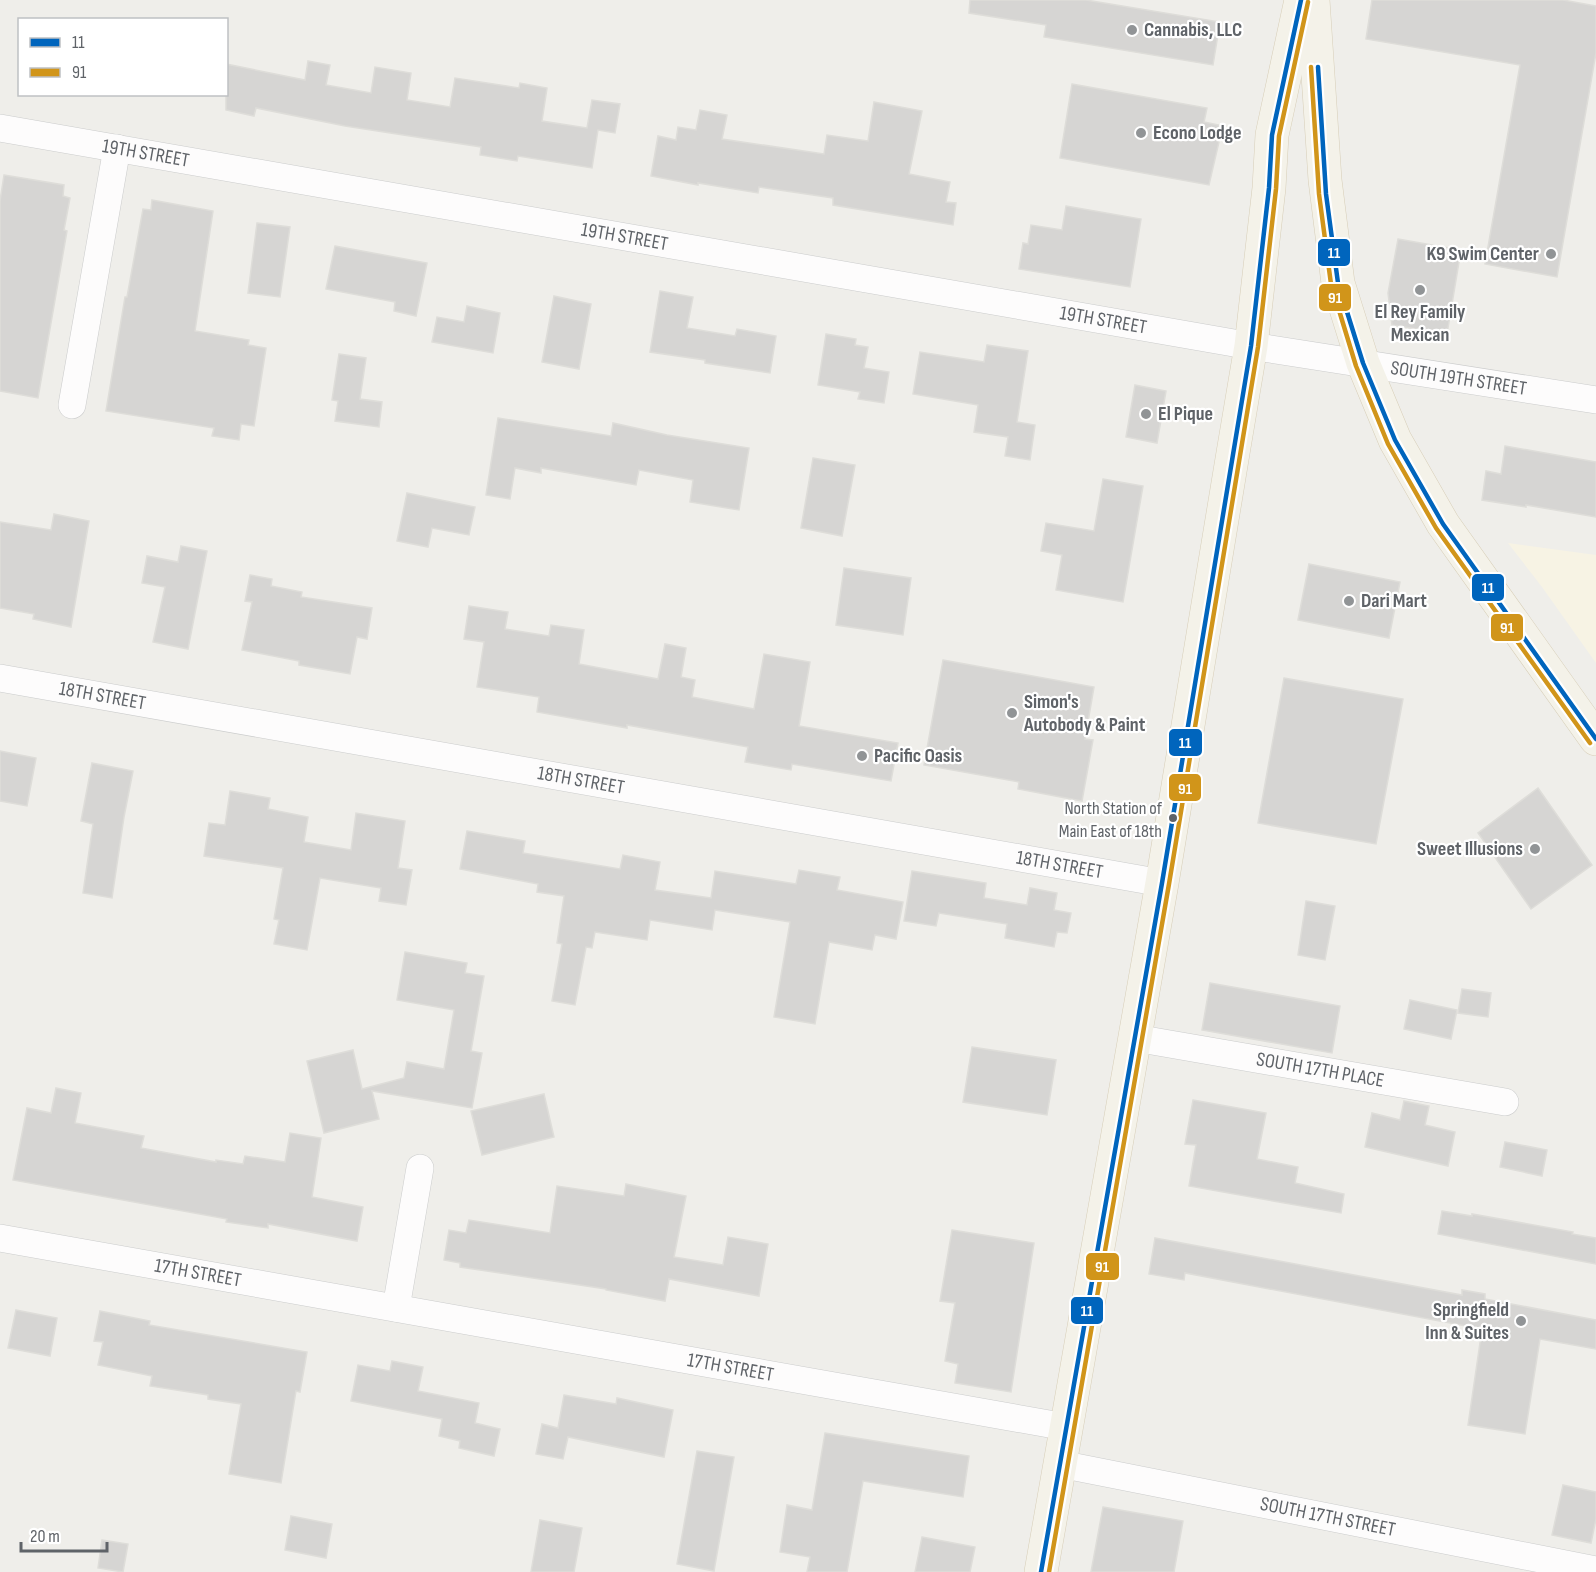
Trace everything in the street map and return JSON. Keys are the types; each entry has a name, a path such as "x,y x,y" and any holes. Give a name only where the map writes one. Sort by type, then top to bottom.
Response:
{"main road":[{"path":"1041,1572 1162,883 1251,346 1269,188 1272,135 1301,0"},
{"path":"1313,0 1325,180 1338,282 1363,363 1395,440 1443,524 1596,738"}],"street":[{"name":"19TH STREET","path":"0,128 1251,346"},
{"path":"72,405 117,148"},
{"name":"SOUTH 19TH STREET","path":"1251,346 1596,400"},
{"name":"18TH STREET","path":"0,678 1162,883"},
{"name":"SOUTH 17TH PLACE","path":"1135,1038 1505,1102"},
{"path":"396,1308 420,1168"},
{"name":"17TH STREET","path":"0,1238 1066,1427"},
{"name":"SOUTH 17TH STREET","path":"1060,1464 1596,1570"}],"shaded area":[{"path":"1508,543 1596,555 1596,663 1542,587"}],"building":[{"name":"Cannabis, LLC","path":"970,0 1086,0 1220,22 1213,65 1044,37 1046,25 969,13"},
{"path":"1372,0 1563,0 1596,6 1596,53 1557,277 1485,264 1520,65 1366,39"},
{"path":"308,61 330,65 326,85 371,93 375,67 411,73 407,100 450,107 455,78 519,88 520,83 547,88 542,121 587,128 592,100 620,104 615,133 598,130 592,168 518,156 517,161 480,155 481,147 345,126 256,108 254,116 226,110 228,64 305,80"},
{"name":"Econo Lodge","path":"1072,84 1207,108 1204,122 1219,125 1217,141 1219,142 1209,185 1060,158"},
{"path":"874,102 922,111 909,174 950,182 946,202 956,203 953,225 833,205 833,198 759,187 758,193 651,176 658,136 676,140 678,127 696,130 700,110 727,115 722,139 824,154 827,135 868,141"},
{"path":"4,175 64,185 63,196 70,198 64,230 67,231 38,398 0,391 0,201"},
{"path":"152,200 213,211 195,331 249,340 248,345 266,348 254,426 241,424 239,440 212,436 214,428 106,411 125,297 127,297 143,209 151,210"},
{"path":"1066,206 1141,219 1130,287 1019,269 1023,243 1028,244 1031,225 1062,230"},
{"path":"257,223 290,227 280,297 248,293"},
{"path":"1398,239 1461,250 1447,334 1392,325 1388,293"},
{"path":"335,246 427,263 416,316 394,311 395,302 326,289"},
{"path":"660,291 693,297 687,328 735,336 737,329 776,336 770,373 650,352"},
{"path":"554,296 591,304 579,369 542,362"},
{"path":"467,306 500,313 493,353 432,342 437,317 464,322"},
{"path":"826,334 856,339 855,345 868,347 864,368 889,372 884,403 858,399 860,392 818,385"},
{"path":"987,345 1028,351 1017,422 1035,425 1030,460 1005,456 1008,437 974,432 978,405 913,394 920,352 984,362"},
{"path":"339,354 366,358 360,399 382,402 379,427 335,421 338,401 332,400"},
{"name":"El Pique","path":"1135,385 1166,391 1157,443 1126,437"},
{"path":"498,418 611,436 613,423 667,435 749,448 739,510 690,502 693,480 639,470 636,485 541,468 541,473 515,468 510,499 486,495"},
{"path":"1505,446 1596,462 1596,517 1482,500 1486,471 1501,474"},
{"path":"813,458 855,465 842,536 801,528"},
{"path":"1103,479 1143,486 1123,602 1056,590 1062,555 1041,551 1046,523 1094,531"},
{"path":"407,493 475,507 469,535 432,528 428,547 397,541"},
{"path":"54,514 89,521 71,627 33,619 34,614 0,608 0,522 51,530"},
{"path":"181,546 207,551 188,649 153,642 165,587 142,583 147,556 178,562"},
{"name":"Dari Mart","path":"1309,564 1400,582 1389,638 1298,620"},
{"path":"844,568 911,578 903,635 836,625"},
{"path":"250,575 272,579 271,586 302,592 301,597 372,608 367,639 357,637 350,674 299,665 299,661 242,650 252,602 245,601"},
{"path":"469,606 508,612 505,629 549,636 551,625 584,630 579,664 658,679 665,644 686,648 681,677 695,680 692,697 754,709 764,654 810,662 799,726 898,743 891,781 792,764 791,770 745,762 748,747 627,725 627,728 537,712 539,697 477,687 484,642 464,639"},
{"name":"Simon's Autobody & Paint","path":"943,660 1094,687 1085,739 1093,740 1082,801 1018,789 1019,782 924,765"},
{"path":"1284,678 1403,699 1376,844 1258,823"},
{"path":"0,751 36,758 27,806 0,801"},
{"path":"92,763 133,771 112,898 83,893 93,824 81,821"},
{"name":"Sweet Illusions","path":"1538,788 1592,865 1531,909 1478,833"},
{"path":"230,791 270,798 268,809 308,817 304,842 351,850 356,813 405,821 398,868 412,870 406,905 379,901 381,888 320,878 307,950 274,944 279,920 274,919 283,868 204,856 209,823 225,825"},
{"path":"467,831 525,841 523,853 620,869 623,855 660,862 655,890 711,898 715,871 796,884 799,870 840,877 837,890 903,902 896,939 875,935 872,950 829,942 815,1024 774,1017 790,922 715,910 712,930 650,920 647,940 595,932 592,948 586,947 575,1005 552,1001 562,944 557,943 564,896 537,892 538,884 460,869"},
{"path":"912,871 986,883 984,898 1027,905 1030,888 1057,893 1054,910 1071,913 1067,933 1057,932 1054,947 1005,938 1007,924 939,913 936,926 904,921"},
{"path":"1306,901 1335,906 1325,960 1298,955"},
{"path":"405,952 467,963 465,973 484,976 471,1051 482,1053 472,1108 372,1091 379,1119 324,1133 307,1061 353,1050 362,1089 404,1078 407,1062 444,1069 454,1010 397,1000"},
{"path":"1210,983 1340,1006 1332,1053 1202,1030"},
{"path":"1462,989 1491,993 1488,1017 1458,1013"},
{"path":"1410,1000 1457,1010 1451,1039 1404,1029"},
{"path":"972,1047 1056,1060 1047,1115 963,1102"},
{"path":"56,1088 81,1093 75,1123 144,1136 141,1148 216,1162 216,1160 243,1164 245,1156 285,1162 290,1133 321,1138 312,1197 363,1207 357,1241 268,1224 268,1228 226,1222 227,1219 13,1180 27,1108 51,1113"},
{"path":"544,1094 554,1137 482,1155 471,1111"},
{"path":"1193,1100 1266,1113 1257,1159 1298,1167 1295,1183 1344,1194 1341,1213 1189,1186 1196,1145 1185,1144"},
{"path":"1404,1101 1429,1106 1425,1125 1455,1132 1448,1166 1365,1147 1372,1113 1400,1120"},
{"path":"1505,1142 1547,1150 1542,1176 1500,1167"},
{"path":"626,1184 686,1196 674,1257 723,1265 728,1237 768,1244 759,1296 669,1279 665,1301 606,1289 460,1267 460,1263 444,1260 449,1230 466,1233 469,1220 550,1233 557,1186 624,1196"},
{"name":"Springfield Inn & Suites","path":"1442,1211 1472,1216 1472,1214 1596,1238 1596,1264 1438,1234"},
{"path":"952,1230 1034,1243 1011,1392 955,1383 958,1364 945,1361 955,1303 940,1301"},
{"path":"1155,1238 1462,1295 1462,1290 1485,1294 1485,1299 1596,1320 1596,1349 1540,1339 1525,1434 1468,1425 1482,1329 1185,1273 1184,1280 1149,1274"},
{"path":"16,1310 57,1318 50,1356 8,1348"},
{"path":"100,1311 150,1321 149,1325 307,1352 300,1392 296,1391 281,1483 229,1474 241,1404 208,1399 208,1395 150,1386 152,1376 98,1365 103,1342 94,1341"},
{"path":"392,1361 423,1367 418,1391 479,1403 475,1423 500,1429 494,1456 459,1448 460,1441 439,1436 442,1419 351,1401 358,1365 390,1371"},
{"path":"564,1395 616,1404 617,1398 673,1410 664,1457 568,1437 563,1459 536,1454 542,1424 558,1428"},
{"path":"825,1433 969,1456 963,1497 863,1481 847,1572 807,1572 810,1557 780,1552 787,1505 812,1510"},
{"path":"697,1451 734,1457 714,1571 677,1564"},
{"path":"1563,1485 1596,1492 1596,1519 1591,1543 1552,1535"},
{"path":"1103,1507 1183,1521 1174,1572 1091,1572"},
{"path":"291,1516 332,1524 326,1558 285,1550"},
{"path":"540,1520 582,1528 574,1572 531,1572"},
{"path":"922,1537 975,1547 970,1572 915,1572"},
{"path":"102,1540 128,1544 123,1572 98,1568"}],"transit line":[{"name":"11","path":"1041,1572 1162,883 1251,346 1269,188 1272,135 1301,0"},
{"name":"91","path":"1049,1572 1169,884 1258,347 1276,189 1279,136 1308,2"},
{"name":"91","path":"1311,67 1319,194 1331,284 1356,366 1388,444 1436,528 1590,743"},
{"name":"11","path":"1318,67 1326,194 1338,283 1363,363 1395,440 1443,524 1596,739"}],"place":[{"name":"Cannabis, LLC","path":"1132,30"},
{"name":"Econo Lodge","path":"1141,133"},
{"name":"K9 Swim Center","path":"1551,254"},
{"name":"El Rey Family Mexican","path":"1420,290"},
{"name":"El Pique","path":"1146,414"},
{"name":"Dari Mart","path":"1349,601"},
{"name":"Simon's Autobody & Paint","path":"1012,713"},
{"name":"Pacific Oasis","path":"862,756"},
{"name":"North Station of Main East of 18th","path":"1173,818"},
{"name":"Sweet Illusions","path":"1535,849"},
{"name":"Springfield Inn & Suites","path":"1521,1321"}]}
